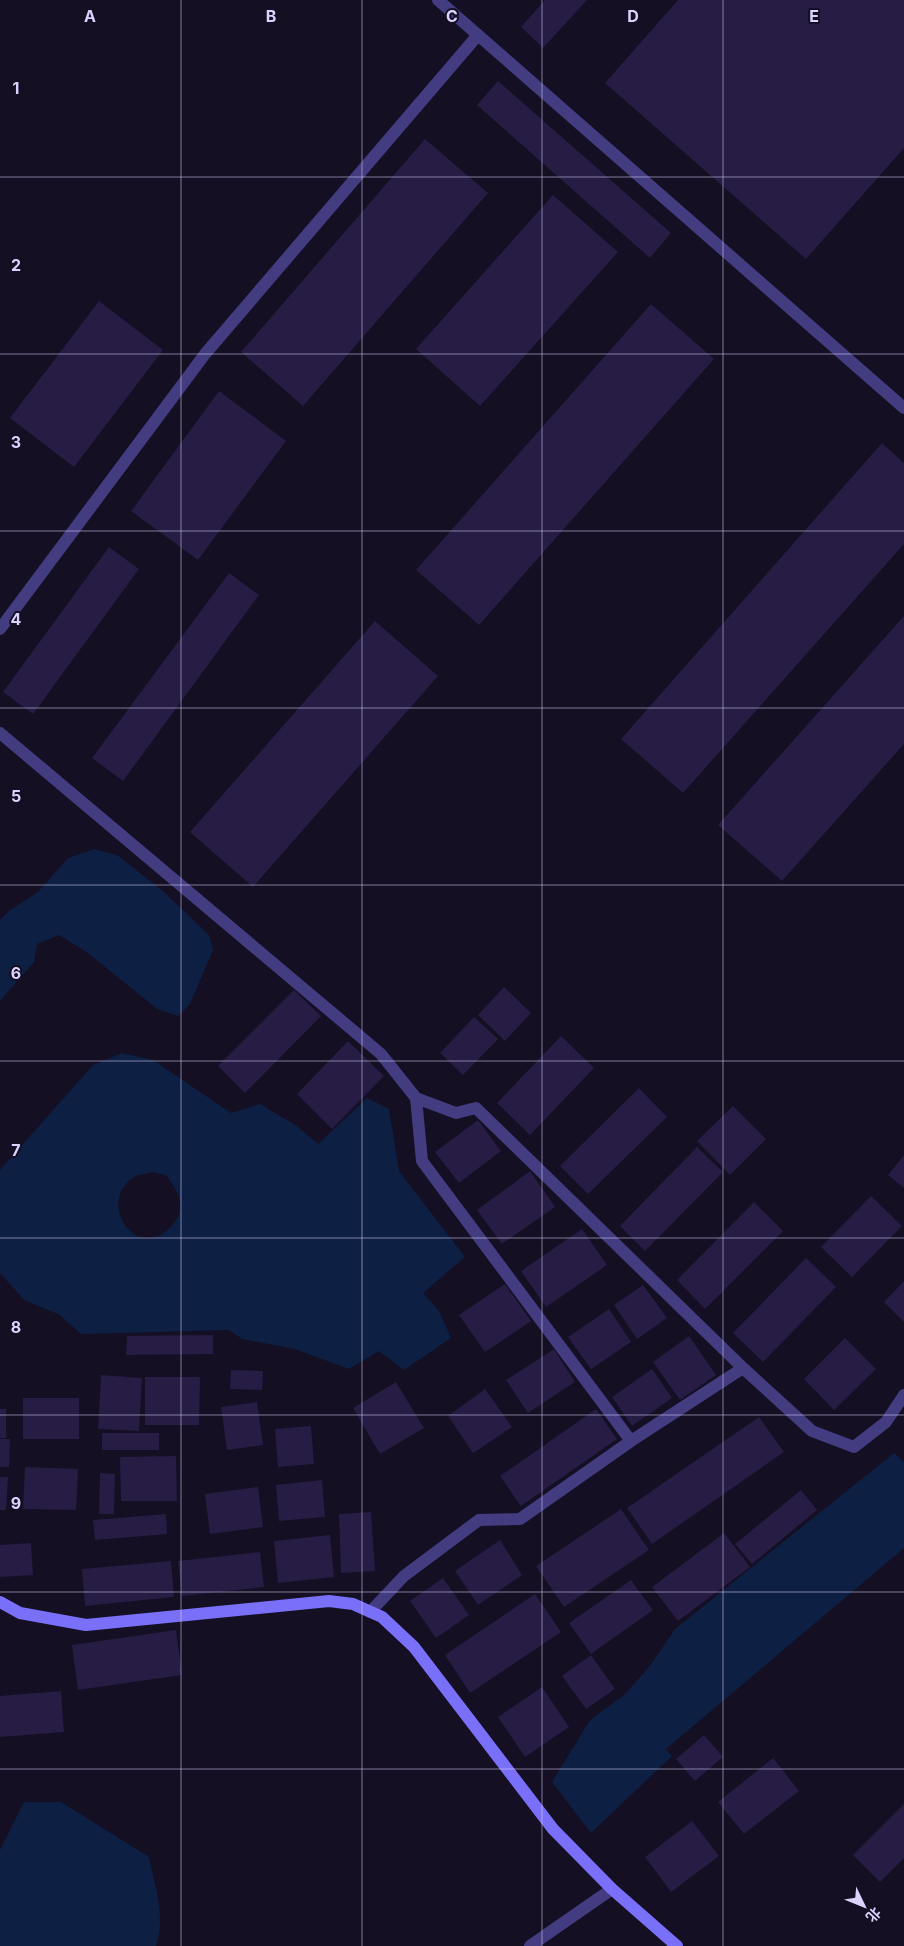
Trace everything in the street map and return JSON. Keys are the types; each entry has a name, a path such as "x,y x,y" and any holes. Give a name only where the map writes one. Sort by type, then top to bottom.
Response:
{"street":[{"path":"438,0 904,408"},
{"path":"0,629 205,354 478,35"},
{"path":"0,733 381,1054 416,1098 456,1113 476,1108 743,1368 812,1431 854,1447 886,1422 904,1395"},
{"path":"416,1098 422,1161 631,1440"},
{"path":"370,1612 404,1576 478,1520 520,1519 631,1440 743,1368"},
{"path":"0,1602 20,1613 86,1625 329,1601 353,1604 382,1617 414,1647 553,1829 612,1889 677,1946"},
{"path":"530,1946 612,1889"}],"water":[{"path":"94,849 117,855 163,891 209,935 213,950 190,1004 178,1016 157,1009 88,953 59,935 37,944 34,962 0,1001 0,920 10,910 38,892 68,858"},
{"path":"122,1053 153,1060 231,1113 260,1104 297,1126 318,1144 367,1098 389,1109 399,1171 465,1257 423,1293 439,1311 451,1338 404,1370 379,1351 349,1369 295,1349 242,1339 229,1330 81,1334 60,1315 24,1300 0,1273 0,1170 93,1065","holes":["152,1172 166,1175 178,1196 180,1202 179,1214 163,1234 149,1238 137,1235 127,1227 120,1216 118,1202 123,1189 138,1175"]},
{"path":"894,1453 904,1462 904,1548 666,1749 672,1756 591,1833 552,1782 590,1720 624,1695 650,1666 675,1629"},
{"path":"24,1802 61,1802 149,1857 160,1913 159,1935 156,1946 0,1946 0,1850"}],"building":[{"path":"545,0 587,0 543,48 521,27"},
{"path":"678,0 904,0 904,148 806,259 605,83"},
{"path":"498,81 671,233 650,258 477,105"},
{"path":"425,139 488,193 303,406 241,352"},
{"path":"553,195 618,252 480,406 416,349"},
{"path":"99,301 163,350 74,467 10,418"},
{"path":"651,304 714,359 479,625 416,570"},
{"path":"219,391 286,441 198,560 131,511"},
{"path":"882,443 904,463 904,544 683,793 621,739"},
{"path":"109,547 139,569 33,714 3,692"},
{"path":"229,573 259,595 123,781 92,758"},
{"path":"904,616 904,744 782,881 718,825"},
{"path":"375,621 438,676 253,887 190,832"},
{"path":"504,987 531,1013 505,1041 478,1015"},
{"path":"294,990 321,1016 245,1093 218,1066"},
{"path":"474,1017 498,1039 463,1075 440,1053"},
{"path":"561,1036 594,1068 530,1135 497,1103"},
{"path":"348,1041 384,1076 332,1129 297,1094"},
{"path":"639,1088 667,1117 588,1194 560,1166"},
{"path":"733,1106 766,1139 730,1175 697,1141"},
{"path":"478,1120 501,1151 459,1183 435,1152"},
{"path":"697,1147 723,1172 645,1251 620,1226"},
{"path":"904,1155 904,1188 888,1175"},
{"path":"530,1171 555,1207 502,1244 477,1210"},
{"path":"871,1196 902,1226 852,1277 821,1247"},
{"path":"754,1202 783,1231 705,1309 677,1280"},
{"path":"582,1229 607,1265 546,1307 521,1271"},
{"path":"806,1258 836,1287 763,1362 733,1333"},
{"path":"904,1281 904,1322 884,1302"},
{"path":"505,1284 531,1321 485,1352 459,1315"},
{"path":"643,1285 667,1318 637,1339 614,1305"},
{"path":"609,1309 631,1342 591,1369 568,1337"},
{"path":"213,1335 213,1354 126,1355 127,1336"},
{"path":"689,1336 716,1375 680,1400 653,1362"},
{"path":"845,1338 876,1369 834,1410 804,1379"},
{"path":"554,1349 575,1382 528,1413 506,1380"},
{"path":"652,1369 672,1398 632,1426 612,1397"},
{"path":"231,1370 263,1371 262,1390 230,1389"},
{"path":"101,1375 142,1378 139,1431 98,1429"},
{"path":"145,1377 200,1377 199,1425 145,1425"},
{"path":"396,1382 424,1428 380,1454 353,1408"},
{"path":"485,1389 512,1427 473,1453 448,1416"},
{"path":"23,1398 79,1398 79,1439 23,1439"},
{"path":"257,1402 263,1445 227,1450 221,1407"},
{"path":"0,1409 6,1409 6,1438 0,1438"},
{"path":"596,1409 617,1439 521,1506 500,1476"},
{"path":"759,1417 784,1452 652,1544 627,1508"},
{"path":"311,1426 314,1464 278,1467 275,1429"},
{"path":"102,1433 159,1433 159,1450 102,1450"},
{"path":"0,1439 10,1439 9,1467 0,1467"},
{"path":"176,1456 177,1501 121,1501 120,1457"},
{"path":"25,1467 78,1469 76,1510 23,1509"},
{"path":"100,1473 115,1474 114,1514 99,1514"},
{"path":"0,1477 8,1477 6,1510 0,1510"},
{"path":"322,1480 325,1517 279,1521 276,1485"},
{"path":"258,1487 263,1527 210,1534 205,1494"},
{"path":"801,1490 817,1510 752,1564 735,1544"},
{"path":"621,1509 649,1550 564,1607 536,1566"},
{"path":"371,1512 375,1571 341,1573 339,1514"},
{"path":"166,1514 167,1534 95,1540 93,1520"},
{"path":"724,1533 750,1567 678,1621 652,1587"},
{"path":"330,1535 334,1577 278,1583 274,1541"},
{"path":"500,1540 522,1575 478,1605 455,1571"},
{"path":"31,1543 33,1575 0,1577 0,1545"},
{"path":"260,1552 264,1587 182,1596 178,1561"},
{"path":"171,1561 174,1597 85,1606 82,1569"},
{"path":"443,1578 469,1615 436,1638 410,1601"},
{"path":"631,1580 653,1610 591,1654 569,1623"},
{"path":"535,1594 561,1632 470,1693 445,1655"},
{"path":"176,1630 182,1675 78,1690 72,1645"},
{"path":"591,1655 615,1689 586,1709 562,1676"},
{"path":"542,1687 569,1727 525,1757 498,1717"},
{"path":"61,1691 64,1732 0,1737 0,1696"},
{"path":"704,1735 723,1757 695,1781 676,1759"},
{"path":"773,1758 799,1791 744,1834 718,1802"},
{"path":"904,1804 904,1858 880,1882 853,1855"},
{"path":"692,1821 719,1856 671,1892 645,1857"}]}
